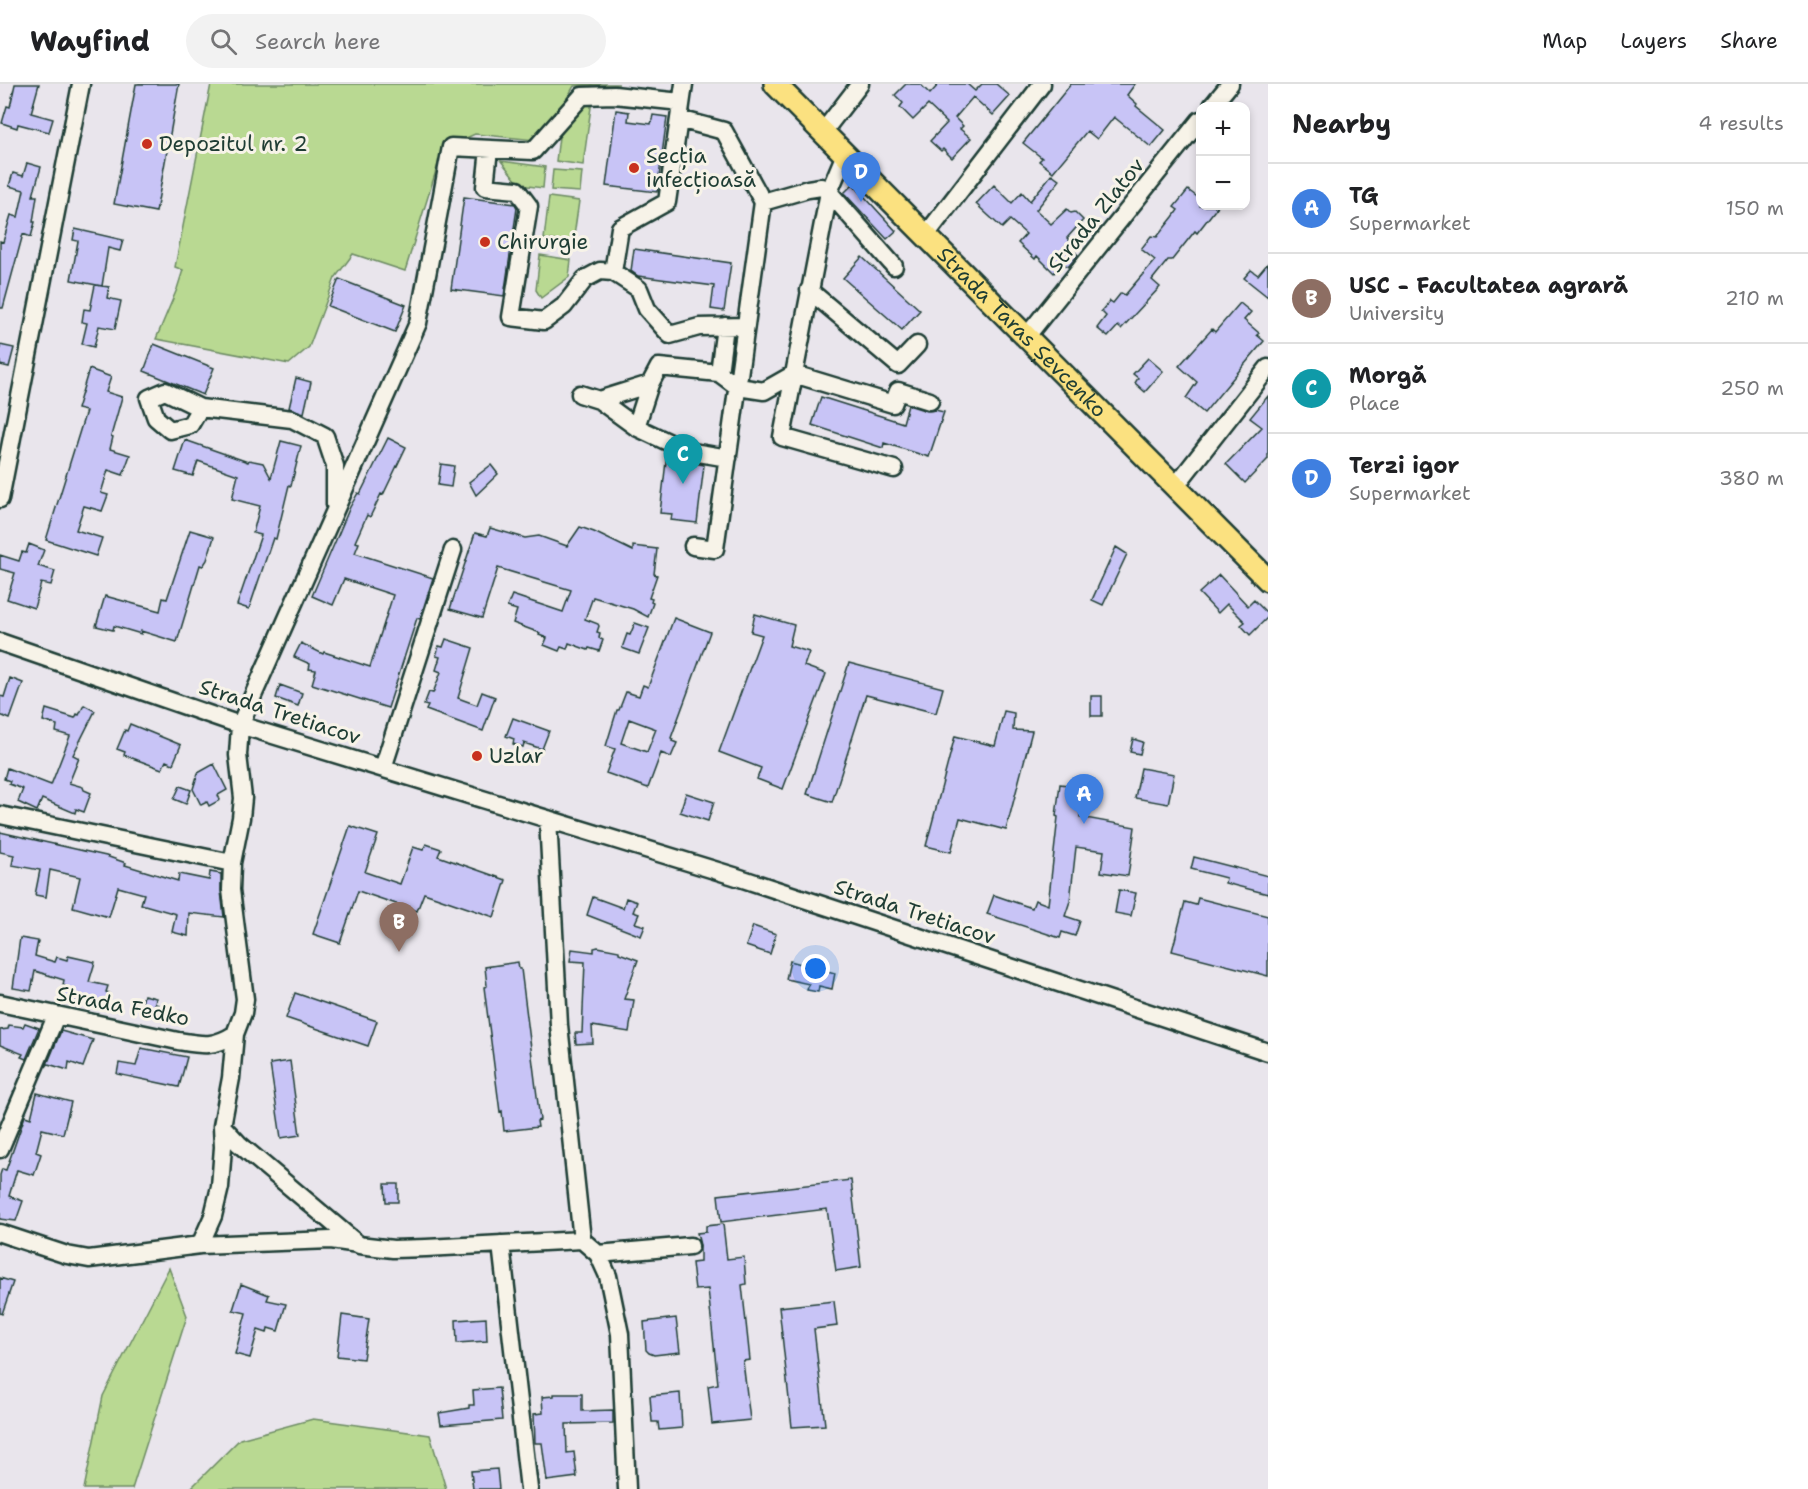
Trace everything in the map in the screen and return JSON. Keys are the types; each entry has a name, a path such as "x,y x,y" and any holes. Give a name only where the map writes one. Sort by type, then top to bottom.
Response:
{"main road":[{"name":"Strada Taras Șevcenko","path":"775,84 1174,488 1268,580"}],"street":[{"path":"0,499 81,84"},
{"path":"613,272 620,228 632,214 667,202 684,84"},
{"path":"823,132 860,84"},
{"path":"926,235 1042,84"},
{"path":"1215,102 1230,84"},
{"path":"200,1245 213,1216 220,1187 224,1147 222,1126 231,1078 235,1034 243,1013 245,999 231,890 232,863 243,798 238,755 240,725 335,515 418,323 451,147 533,151 582,96 614,96 680,110 724,131 763,202 715,549 693,546"},
{"name":"Strada Zlatov","path":"1026,337 1196,125"},
{"path":"489,149 485,187 517,190 529,206 511,317 544,321 564,306 585,279 600,271 613,272 639,289 647,309 670,335 699,327 746,326"},
{"path":"845,154 829,192 782,437 894,469"},
{"path":"763,202 821,187 829,192 894,266"},
{"path":"809,291 898,365 917,345"},
{"path":"718,373 725,326"},
{"path":"636,427 650,384 659,367 718,373 738,387 764,391 794,374 893,404 898,391 930,401"},
{"path":"1174,488 1268,368"},
{"path":"599,400 650,384"},
{"path":"580,394 599,400 636,427 687,451 728,458"},
{"path":"200,408 292,419 325,436 335,466 335,515"},
{"path":"383,768 453,550"},
{"name":"Strada Tretiacov","path":"0,642 240,725 734,876 1268,1052"},
{"path":"0,814 232,863"},
{"path":"548,819 559,1024 582,1240 598,1254 608,1276 620,1334 627,1489"},
{"name":"Strada Fedko","path":"0,1004 207,1045 221,1043 235,1034"},
{"path":"0,1149 56,1016"},
{"path":"222,1126 239,1144 359,1245"},
{"path":"0,1233 67,1255 89,1259 200,1245 331,1240 393,1249 415,1249 582,1240"},
{"path":"501,1244 529,1489"},
{"path":"598,1254 690,1246"}],"green space":[{"path":"211,84 619,84 574,86 555,119 535,140 475,134 443,148 405,271 353,254 335,278 309,347 289,364 156,339 183,270 175,267"},
{"path":"584,99 592,100 583,165 556,161 559,137"},
{"path":"501,161 545,167 543,188 520,185"},
{"path":"553,170 582,172 580,192 551,190"},
{"path":"549,197 579,201 573,243 544,239"},
{"path":"540,255 571,260 569,277 541,298 536,290"},
{"path":"169,1268 187,1316 132,1489 84,1489 103,1396"},
{"path":"313,1419 430,1435 446,1489 190,1489 240,1439"}],"building":[{"path":"15,84 39,84 31,113 53,119 49,132 18,124 17,128 2,123 7,106 10,107"},
{"name":"Depozitul nr. 2","path":"136,84 179,84 156,212 114,204"},
{"path":"906,84 920,84 930,94 939,84 967,84 975,91 982,84 996,84 1010,96 993,115 973,97 955,118 963,126 960,129 971,138 952,158 930,141 947,123 928,105 913,120 900,107 903,103 895,95"},
{"path":"1071,84 1135,84 1127,95 1137,104 1136,106 1165,130 1151,147 1114,117 1097,139 1087,131 1053,172 1039,161 1042,158 1023,143"},
{"name":"Secția infecțioasă","path":"616,110 629,112 628,121 651,124 653,115 667,117 657,192 606,186"},
{"path":"27,163 41,167 33,196 37,196 33,222 35,222 31,237 23,234 3,308 0,308 0,241 3,242 11,215 18,217 24,190 9,186 13,173 23,176"},
{"path":"1052,174 1060,180 1036,210 1051,224 1067,209 1071,213 1075,212 1083,220 1067,238 1077,248 1074,251 1078,255 1068,267 1063,263 1054,273 1037,256 1035,259 1018,243 1026,234 1010,220 1002,228 976,204 994,185 1012,203 1022,192 1030,201"},
{"path":"853,184 896,231 887,239 844,193"},
{"path":"1188,190 1196,196 1196,210 1215,210 1197,233 1195,231 1172,260 1168,260 1152,280 1160,287 1121,329 1118,326 1108,337 1097,328 1106,316 1101,311 1110,301 1113,303 1121,293 1125,295 1155,260 1141,249 1151,236 1157,237 1173,217 1178,210 1174,207"},
{"name":"Chirurgie","path":"464,197 515,204 517,208 504,296 451,289"},
{"path":"75,229 123,240 120,251 108,248 102,286 71,280 78,241 73,240"},
{"path":"634,249 731,263 724,311 711,309 714,286 638,276 631,271"},
{"path":"862,257 920,310 902,330 843,278"},
{"path":"1268,263 1268,297 1244,278 1251,270 1258,275"},
{"path":"339,279 406,305 395,332 328,306"},
{"path":"95,285 109,287 107,298 121,301 115,329 99,326 94,347 82,344 87,323 82,322 84,309 90,310"},
{"path":"1240,303 1251,312 1244,320 1259,333 1257,335 1264,341 1204,413 1186,398 1197,382 1179,366 1212,329 1215,332"},
{"path":"154,344 214,368 203,395 144,371"},
{"path":"0,345 14,348 9,367 0,365"},
{"path":"1148,358 1163,371 1145,392 1135,383 1138,378 1133,374"},
{"path":"89,369 111,377 106,392 122,397 111,436 113,437 110,449 130,455 123,475 108,470 101,493 108,495 102,511 84,506 76,530 102,538 96,556 46,540 86,411 77,409"},
{"path":"296,378 311,382 304,413 289,408"},
{"path":"1268,396 1268,459 1245,483 1226,464 1262,427 1250,418"},
{"path":"821,397 903,423 908,405 927,411 944,412 929,457 884,443 883,448 812,425"},
{"path":"388,438 406,447 383,495 381,494 370,517 367,515 355,542 359,543 355,553 433,578 420,619 417,618 388,708 312,684 316,670 309,669 310,664 294,657 301,643 323,654 324,652 370,667 393,595 344,579 333,605 312,596 350,507 358,493 360,494"},
{"path":"185,440 248,462 249,460 263,463 271,478 281,441 301,446 276,539 273,538 249,609 237,605 261,535 253,533 260,506 232,499 238,475 198,461 193,476 175,471"},
{"path":"667,453 685,461 704,465 697,523 671,520 672,514 660,513"},
{"path":"441,464 454,466 451,487 438,485"},
{"path":"491,465 498,474 476,495 469,482"},
{"path":"580,527 633,551 633,546 657,549 654,574 657,575 649,598 653,603 648,617 633,609 593,597 585,619 599,626 597,632 600,633 599,638 603,640 599,651 589,648 588,650 569,643 567,649 561,647 559,651 544,645 547,638 539,635 540,633 513,623 517,610 507,607 512,595 563,612 571,590 498,568 482,618 450,609 475,533 487,536 490,528 525,538 539,536 567,546"},
{"path":"190,530 214,537 207,560 203,566 200,565 177,642 141,631 141,634 114,626 113,630 96,626 105,596 160,611 163,598 167,599"},
{"path":"29,544 44,550 38,566 55,571 51,585 41,583 34,608 7,599 15,573 0,569 0,555 19,561 22,552 26,553"},
{"path":"1116,547 1127,554 1103,605 1092,600"},
{"path":"1219,575 1248,606 1254,600 1268,614 1268,617 1250,635 1241,625 1245,622 1227,604 1218,613 1199,593"},
{"path":"755,614 794,625 789,646 809,652 804,666 826,674 783,789 757,779 761,768 719,752 762,635 751,632"},
{"path":"674,618 710,632 671,738 677,743 671,757 661,753 648,788 606,773 615,749 606,746 617,710 626,692 639,696 643,685 648,687","holes":["629,719 656,729 647,752 621,743"]},
{"path":"635,623 649,628 639,654 622,648 627,634 630,635"},
{"path":"446,639 473,648 458,698 477,705 482,692 495,697 483,731 426,710 428,706 424,705 429,692 433,693 441,672 436,670 440,657 436,656 439,646 443,647"},
{"path":"849,663 943,688 936,713 866,695 832,802 807,794"},
{"path":"10,678 23,683 10,719 0,715 0,696 4,697"},
{"path":"280,685 302,693 298,706 276,698"},
{"path":"1091,696 1102,696 1102,716 1091,716"},
{"path":"84,705 95,711 73,755 79,758 69,783 83,787 91,793 84,812 76,809 75,813 42,799 37,811 18,802 23,789 9,784 10,781 4,779 7,768 51,785 70,736 56,732 57,725 43,721 46,709 75,718"},
{"path":"1004,711 1014,713 1013,730 1032,731 1006,830 960,818 951,852 926,846 955,736 995,746"},
{"path":"513,718 549,731 542,749 524,743 523,747 513,744 514,739 506,736"},
{"path":"130,724 181,745 173,764 166,761 162,769 124,755 125,752 117,749"},
{"path":"1133,739 1143,742 1140,754 1130,752"},
{"path":"214,764 227,790 218,795 220,800 209,806 207,802 201,805 193,789 198,773"},
{"path":"1141,768 1174,774 1168,804 1135,798"},
{"path":"1060,784 1083,787 1080,817 1135,827 1128,876 1101,872 1104,851 1076,847 1070,901 1065,916 1080,921 1075,936 1062,932 1060,938 987,914 994,895 1032,908 1035,900 1048,905"},
{"path":"180,786 191,790 186,804 174,799"},
{"path":"686,793 714,802 708,821 680,812"},
{"path":"350,826 378,835 365,872 400,884 413,847 423,850 426,844 441,849 438,856 506,880 494,917 424,893 417,911 358,891 340,943 313,934"},
{"path":"0,832 106,856 126,863 125,865 178,881 179,874 209,880 210,872 221,874 224,917 189,913 188,936 172,932 176,914 141,904 144,894 118,887 109,917 73,907 80,877 50,870 46,897 35,895 40,870 12,865 14,855 0,852"},
{"path":"1194,857 1268,876 1268,894 1225,883 1226,878 1191,869"},
{"path":"1119,890 1136,893 1131,916 1115,913"},
{"path":"593,897 623,908 626,898 637,902 633,912 639,914 635,923 645,926 641,936 587,915"},
{"path":"1198,898 1268,916 1268,976 1172,951 1185,902 1196,905"},
{"path":"753,926 776,934 770,954 746,946"},
{"path":"20,938 38,941 35,956 55,962 57,957 67,960 68,956 95,962 89,982 108,986 106,992 109,993 105,1009 62,999 64,980 35,971 31,991 13,988"},
{"path":"594,948 619,951 619,953 638,960 624,999 634,1000 629,1032 592,1026 593,1043 576,1044 575,1033 582,1033 585,962 570,961 572,949 594,952"},
{"path":"790,961 835,973 832,989 819,986 818,992 807,990 809,984 786,979"},
{"path":"518,962 519,969 521,969 540,1120 537,1121 538,1127 504,1131 484,987 487,986 485,967"},
{"path":"295,993 377,1021 368,1046 286,1018"},
{"path":"144,995 156,998 155,1004 159,1005 157,1015 140,1011"},
{"path":"25,1023 39,1028 26,1059 21,1057 23,1054 0,1045 0,1030 8,1029 9,1025 23,1027"},
{"path":"61,1031 93,1040 83,1067 69,1062 68,1070 48,1064 46,1067"},
{"path":"141,1048 187,1057 179,1087 117,1074 119,1063 136,1066"},
{"path":"290,1061 300,1135 281,1138 270,1064"},
{"path":"37,1093 71,1102 63,1134 42,1129 36,1152 41,1154 34,1175 17,1170 9,1196 23,1201 16,1221 0,1219 0,1175 2,1169 6,1170 25,1116 31,1118"},
{"path":"851,1180 861,1267 836,1271 827,1209 721,1222 718,1195"},
{"path":"385,1184 398,1184 398,1202 386,1202"},
{"path":"723,1224 727,1259 744,1257 746,1284 742,1285 750,1360 743,1361 750,1420 712,1424 708,1386 718,1384 708,1289 695,1290 692,1263 700,1262 697,1233 706,1232 706,1226"},
{"path":"0,1278 13,1282 2,1314 0,1313"},
{"path":"241,1284 269,1295 267,1300 286,1304 278,1331 268,1328 267,1333 258,1330 250,1358 235,1354 246,1313 233,1310"},
{"path":"834,1301 837,1326 814,1329 825,1425 792,1427 779,1307"},
{"path":"342,1315 369,1319 363,1359 337,1356"},
{"path":"486,1318 487,1341 457,1343 456,1320"},
{"path":"676,1318 680,1352 654,1355 649,1353 646,1350 644,1322"},
{"path":"499,1388 502,1420 441,1425 439,1413 469,1408 469,1405 474,1405 473,1390"},
{"path":"680,1393 682,1428 659,1430 658,1422 652,1422 650,1396"},
{"path":"554,1394 582,1394 582,1411 613,1410 613,1423 566,1424 567,1453 574,1452 577,1477 547,1481 542,1443 535,1443 534,1414 543,1413 542,1397 554,1396"},
{"path":"497,1469 499,1489 473,1489 471,1471"}],"place":[{"name":"Depozitul nr. 2","path":"147,144"},
{"name":"Secția infecțioasă","path":"634,168"},
{"name":"Terzi igor","path":"861,202"},
{"name":"Chirurgie","path":"485,242"},
{"name":"Morgă","path":"683,484"},
{"name":"Uzlar","path":"477,756"},
{"name":"TG","path":"1084,824"},
{"name":"USC - Facultatea agrară","path":"399,952"}]}
